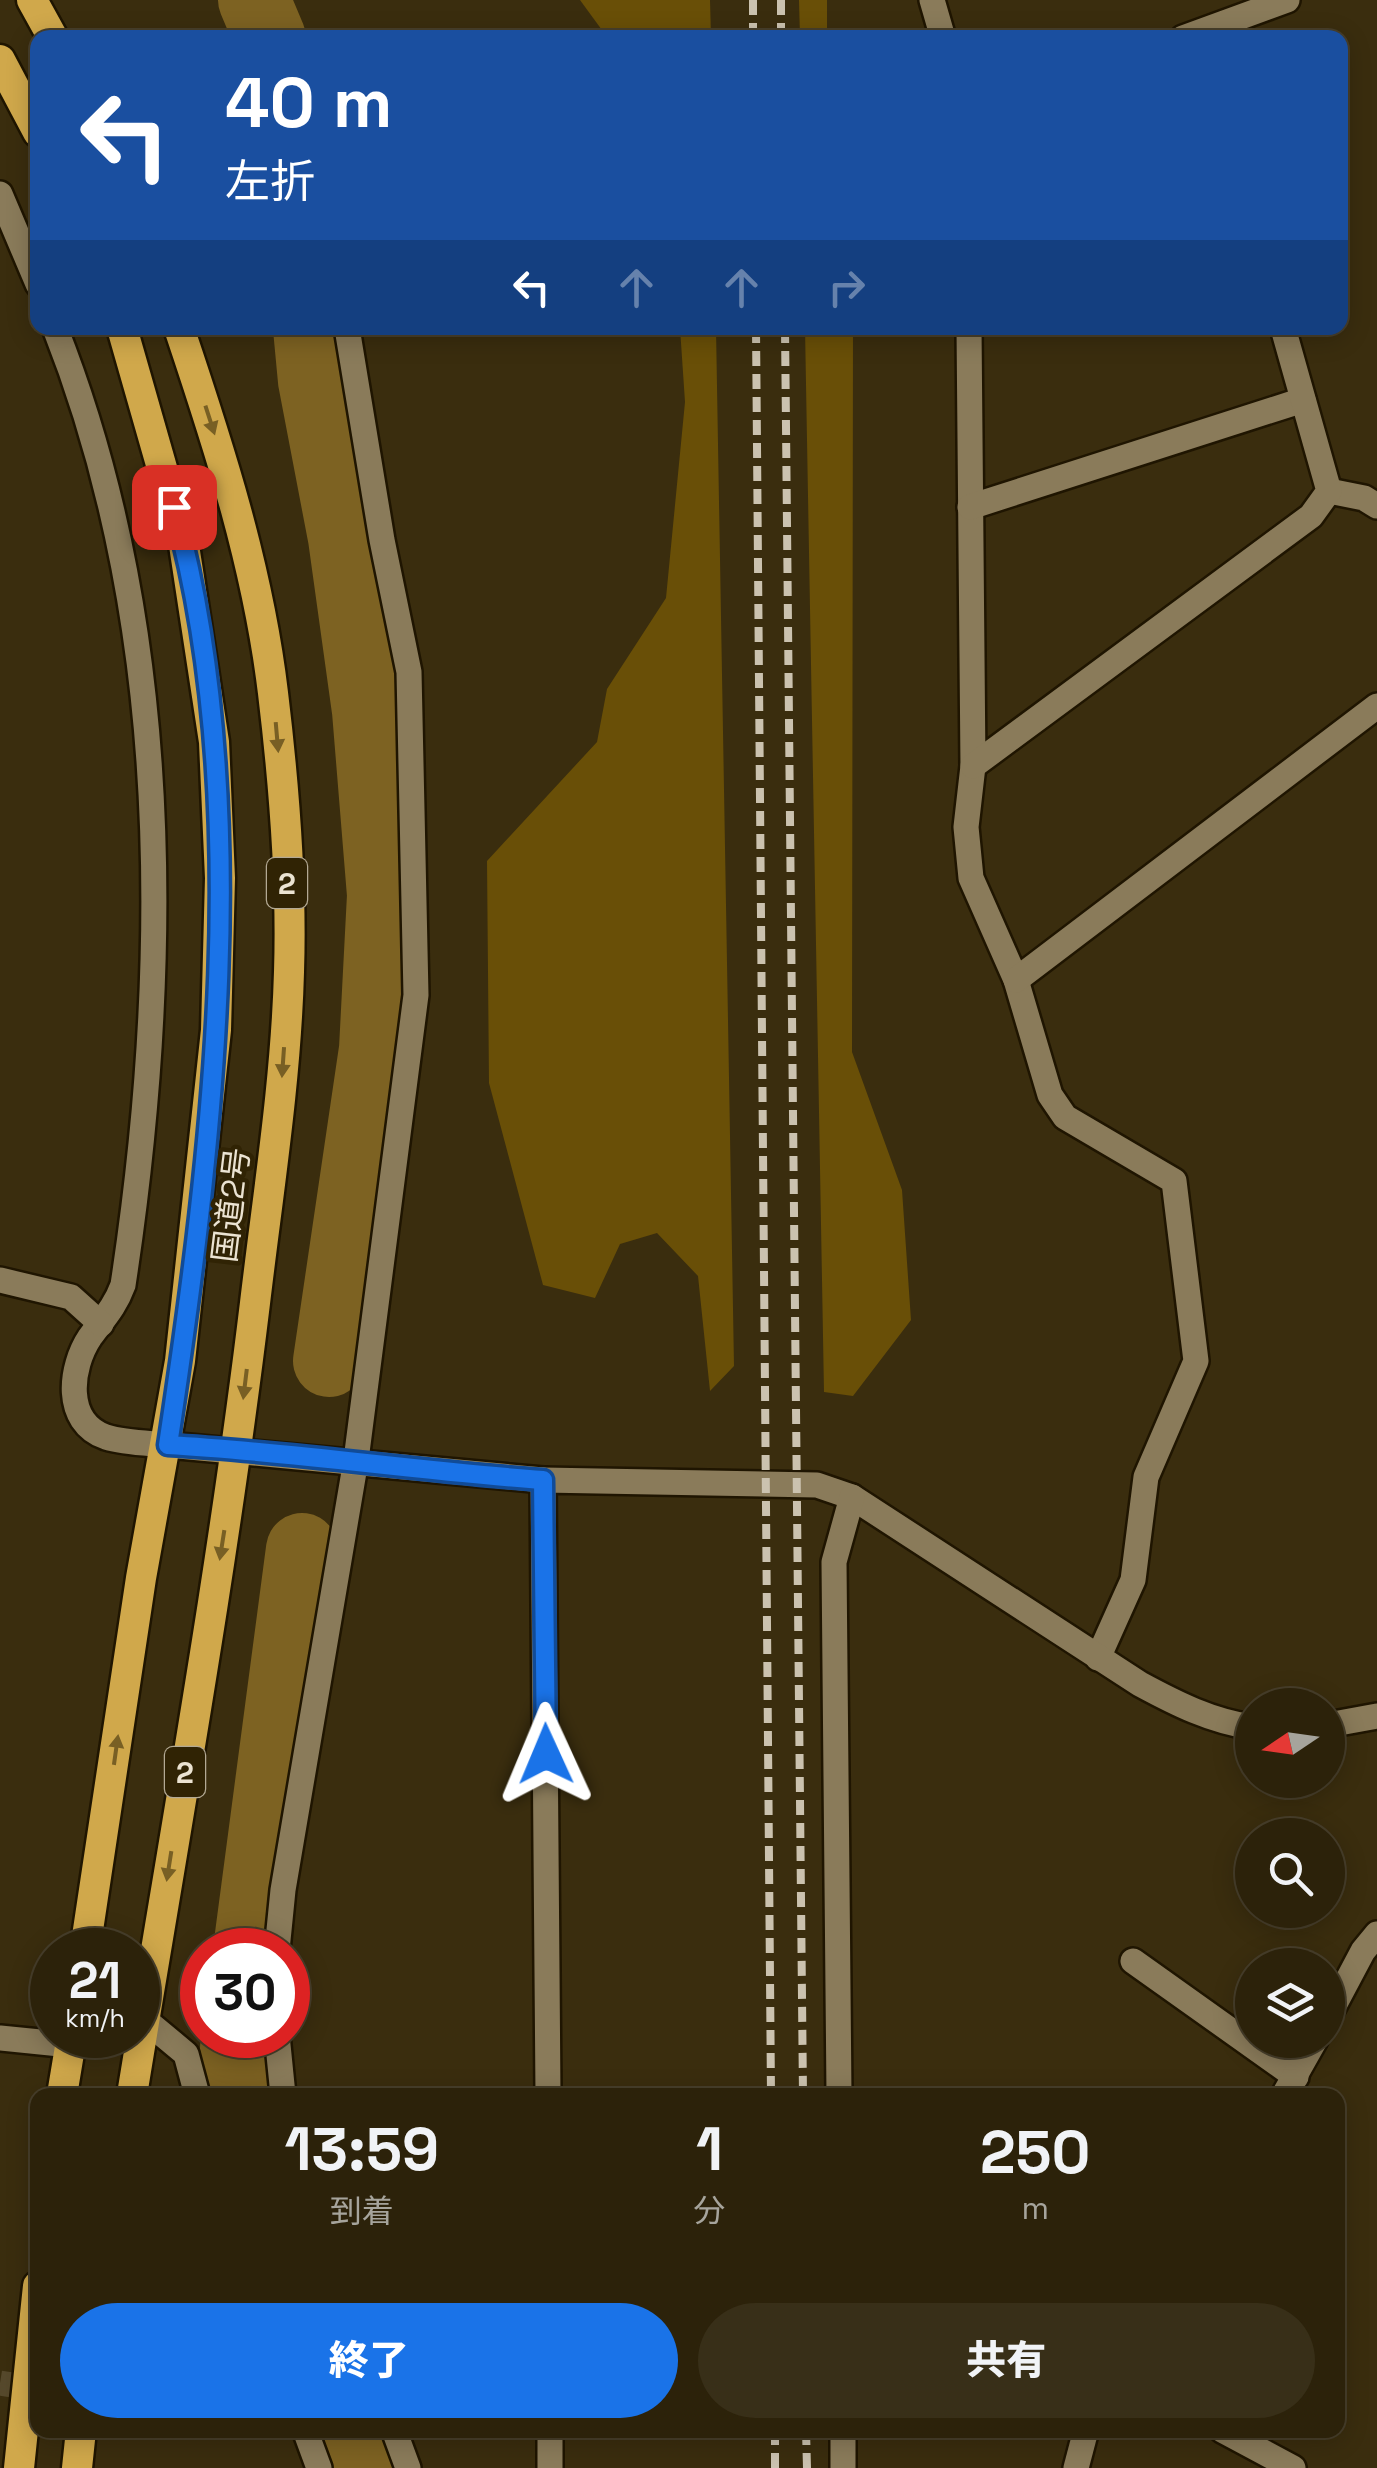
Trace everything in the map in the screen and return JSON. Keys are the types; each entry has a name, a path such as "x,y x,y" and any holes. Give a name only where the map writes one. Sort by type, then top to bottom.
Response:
{"highway":[{"path":"32,0 49,30"},
{"path":"0,60 30,117"},
{"name":"国道2号","path":"88,1928 141,1578 168,1445 216,1030 219,859 214,742 184,545 124,335"},
{"name":"国道2号","path":"159,1928 237,1449 281,1082 289,971 287,861 273,692 252,567 182,335"},
{"path":"63,2088 68,2058"},
{"name":"国道2号","path":"133,2088 138,2058"},
{"path":"19,2468 30,2363"},
{"path":"77,2468 79,2438"}],"street":[{"path":"932,0 941,30"},
{"path":"1210,30 1287,0"},
{"path":"3,209 30,267"},
{"path":"58,335 76,381 120,550 143,702 154,860 151,1065 123,1285 116,1305 75,1367 72,1388 87,1423 102,1436 422,1470 543,1480 817,1485 852,1497 1098,1658 1189,1710 1235,1725"},
{"path":"279,1928 356,1460 416,995 409,672 382,540 348,335"},
{"path":"969,335 973,766 966,827 971,878 1016,980 1050,1095 1065,1117 1174,1181 1196,1361 1146,1477 1133,1580 1098,1658"},
{"path":"973,766 1312,516 1329,491 1285,335"},
{"path":"970,507 1304,400"},
{"path":"1329,491 1364,498 1377,506"},
{"path":"1016,980 1377,706"},
{"path":"0,1280 72,1297 101,1324"},
{"path":"543,1480 548,2088"},
{"path":"840,2088 834,1562 852,1497"},
{"path":"1345,1722 1377,1716"},
{"path":"1345,1990 1372,1948"},
{"path":"1132,1960 1290,2086 1305,2058"},
{"path":"160,2032 186,2054 195,2088"},
{"path":"0,2038 30,2039"},
{"path":"279,2058 281,2088"},
{"path":"308,2438 319,2468"},
{"path":"397,2438 408,2468"},
{"path":"550,2438 550,2468"},
{"path":"844,2438 844,2468"},
{"path":"1076,2468 1084,2438"},
{"path":"1236,2438 1289,2467"}],"shaded area":[{"path":"580,0 710,0 711,30 602,30"},
{"path":"799,0 827,0 827,30 800,30"},
{"path":"680,335 716,335 734,1366 710,1391 698,1276 657,1233 620,1244 595,1298 543,1285 489,1083 487,861 597,742 607,689 666,598 685,402"},
{"path":"805,335 853,335 852,1052 902,1190 911,1320 853,1396 824,1392"}],"waterway":[{"path":"254,0 267,30"},
{"path":"310,335 368,711 383,895 375,1049 329,1361"},
{"path":"252,1928 302,1549"},
{"path":"238,2058 243,2088"},
{"path":"353,2438 364,2468"}],"tunnel":[{"path":"0,2383 30,2388"}],"railway":[{"path":"753,0 753,30"},
{"path":"781,0 781,30"},
{"path":"756,335 771,2088"},
{"path":"785,335 803,2088"},
{"path":"775,2438 775,2468"},
{"path":"806,2438 807,2468"}],"route":[{"path":"174,507 199,628 214,742 220,878 216,1030 168,1445 543,1480 546,1754"}]}
